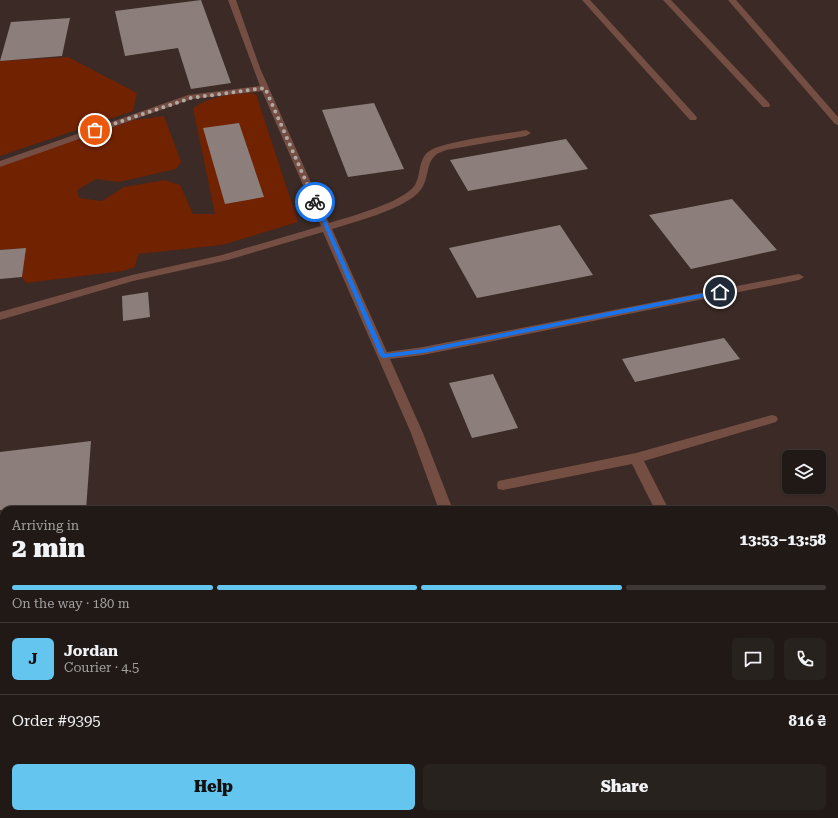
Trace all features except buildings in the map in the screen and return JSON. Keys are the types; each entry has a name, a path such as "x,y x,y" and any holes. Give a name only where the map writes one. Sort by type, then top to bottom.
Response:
{"lane":[{"path":"232,0 256,68 417,433 444,506"},
{"path":"586,0 693,118"},
{"path":"667,0 766,105"},
{"path":"732,0 838,122"},
{"path":"0,164 191,98 265,88"},
{"path":"0,316 132,278 224,258 326,226 364,216 393,204 413,193 420,185 426,162 431,154 443,148 526,133"},
{"path":"383,356 423,351 799,277"},
{"path":"503,485 636,458 772,419"},
{"path":"636,458 660,506"}],"shaded area":[{"path":"0,0 838,0 838,506 0,506"},
{"path":"68,57 137,93 133,111 0,156 0,61"},
{"path":"250,93 256,94 298,222 222,245 138,254 135,267 123,271 26,283 22,277 25,248 0,250 0,166 134,120 164,116 181,162 176,169 119,182 96,179 77,190 79,198 102,201 124,187 165,180 180,185 193,214 215,214 193,108 220,96"}],"way so far":[{"path":"95,130 163,106 191,98 265,88 315,202"}],"route":[{"path":"315,202 383,356 423,351 720,292"}]}
